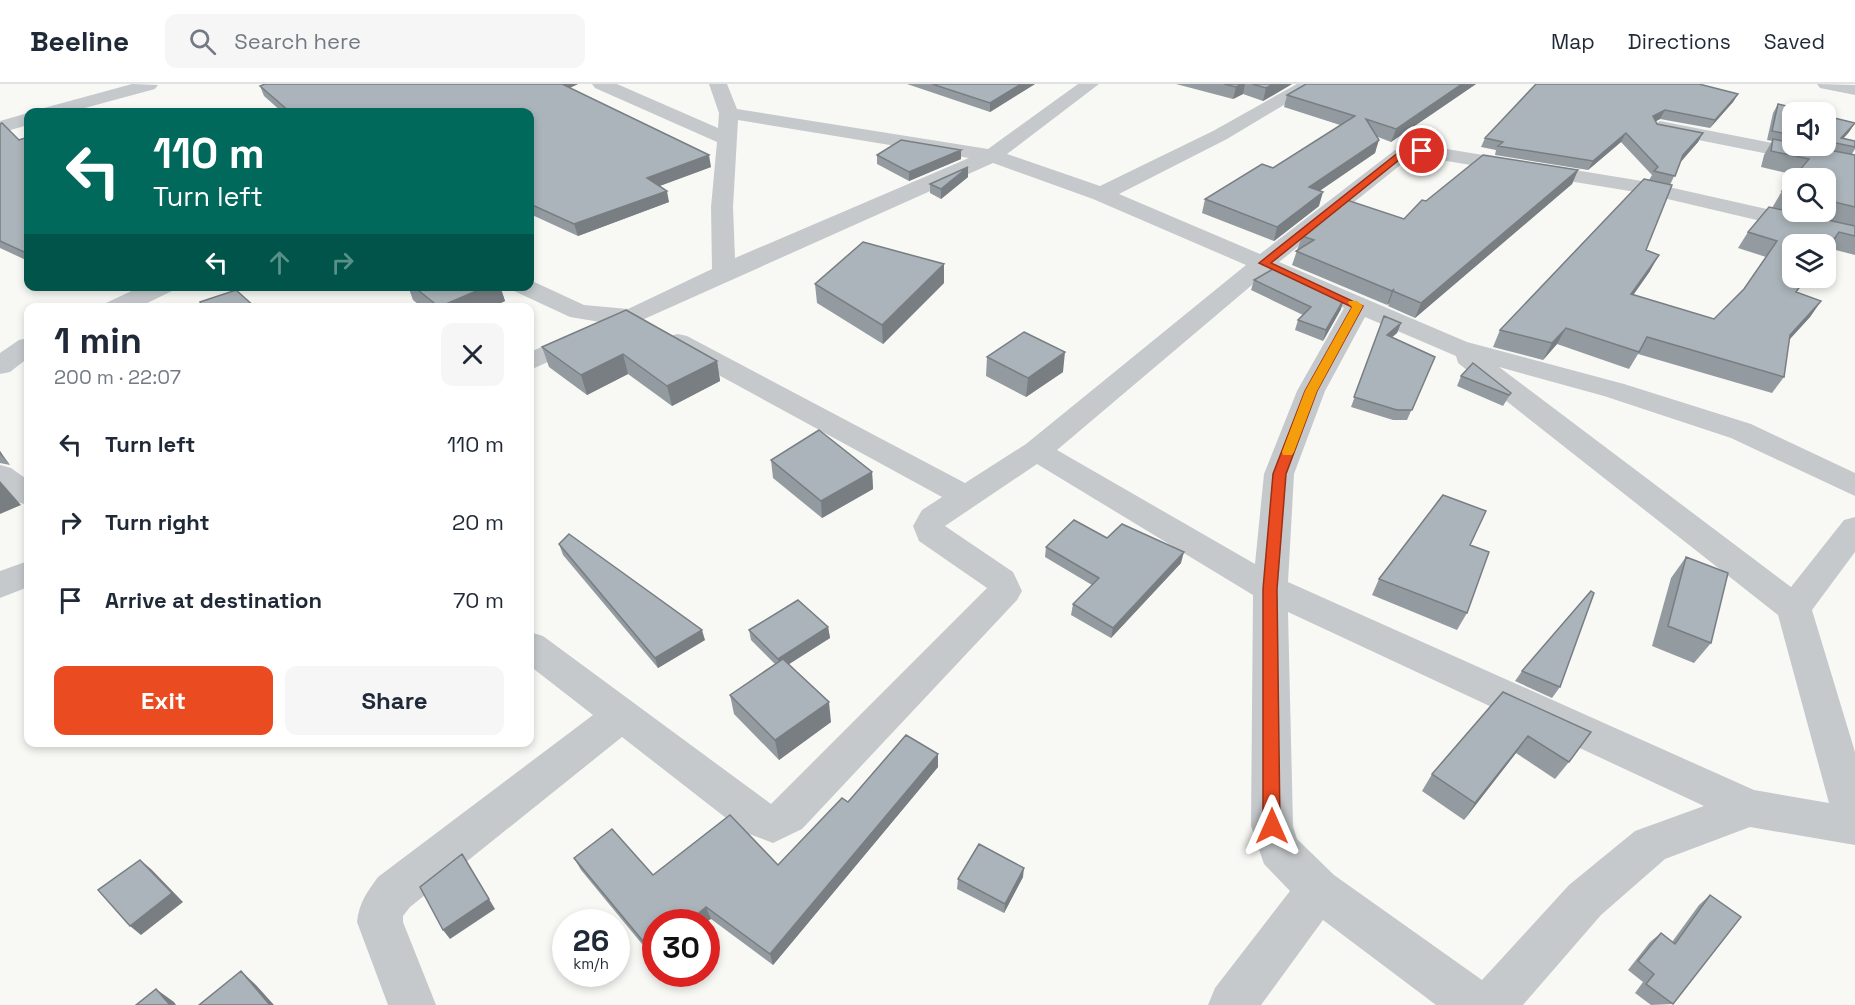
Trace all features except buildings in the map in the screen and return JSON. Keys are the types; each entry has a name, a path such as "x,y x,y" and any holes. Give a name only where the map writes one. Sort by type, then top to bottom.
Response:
{"street":[{"path":"144,103 149,84"},
{"path":"65,108 149,84"},
{"path":"602,84 728,140"},
{"path":"718,84 729,113 722,207 724,272"},
{"path":"534,360 632,317 724,272 993,156 1090,84"},
{"path":"1101,194 1220,135 1310,84"},
{"path":"1826,84 1855,90"},
{"path":"729,113 993,156 1101,194 1458,348 1614,390 1741,431 1855,486"},
{"path":"0,127 24,120"},
{"path":"1660,127 1855,165"},
{"path":"534,649 759,819 773,824 787,816 1005,591 1001,581 992,573 931,533 929,526 933,518 1037,450 1264,263 1402,154 1422,151 1642,187 1855,236"},
{"path":"126,303 152,291"},
{"path":"534,291 579,312 632,317 967,497"},
{"path":"1358,306 1311,391 1279,474 1270,589 1272,826 1278,850 1318,890 1476,1005"},
{"path":"1037,450 1270,589 1750,808 1855,824 1794,608 1458,348"},
{"path":"0,366 24,349"},
{"path":"0,475 24,492"},
{"path":"1794,608 1855,528"},
{"path":"0,585 24,575"},
{"path":"412,1005 380,922 381,909 394,892 621,717"},
{"path":"1491,1005 1585,900 1650,845 1750,808"},
{"path":"1232,1005 1318,890"}],"slow traffic":[{"path":"1288,452 1311,391 1358,306 1353,303"}],"route":[{"path":"1272,826 1270,589 1279,474 1311,391 1358,306 1264,263 1305,228 1402,154 1422,151"}]}
